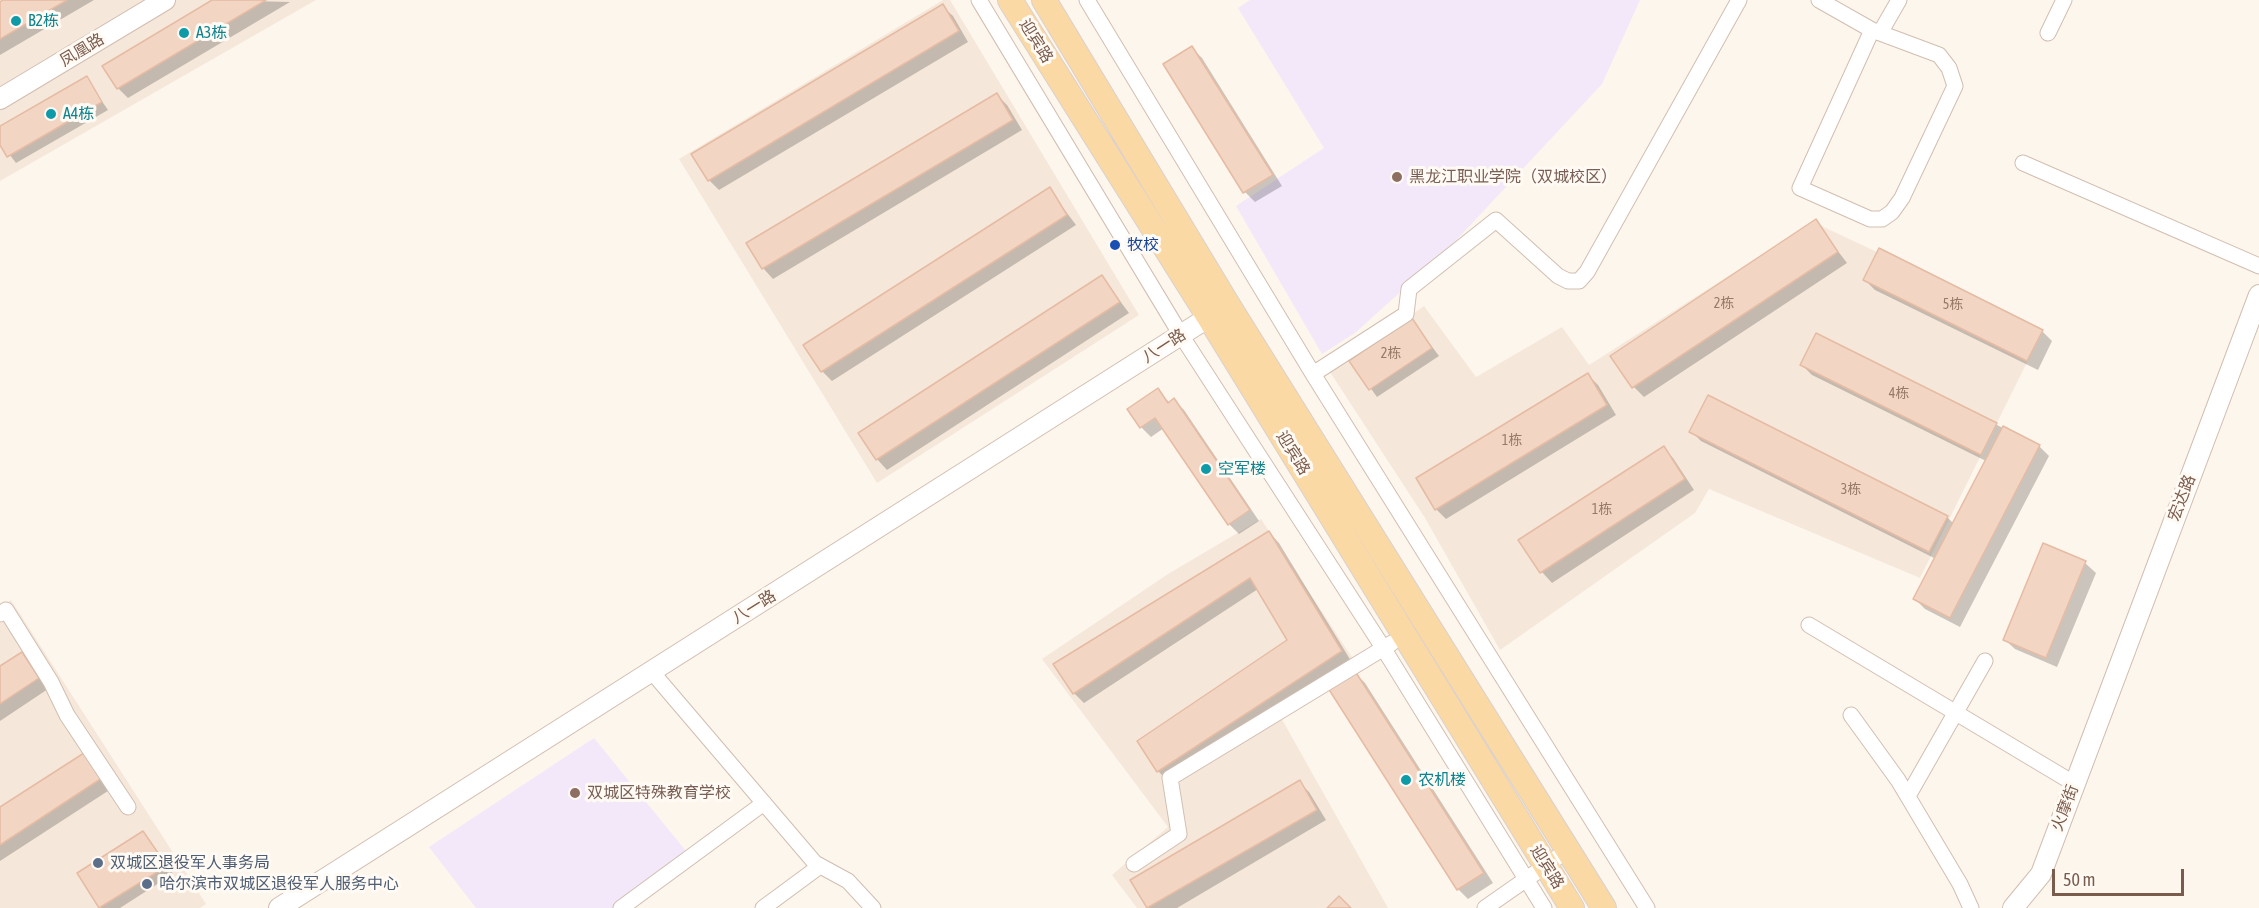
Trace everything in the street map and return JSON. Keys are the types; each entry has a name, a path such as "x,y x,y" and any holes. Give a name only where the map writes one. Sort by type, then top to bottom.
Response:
{"main road":[{"name":"迎宾路","path":"1010,0 1218,311 1604,908"},
{"name":"迎宾路","path":"1044,0 1218,311 1404,635 1572,908"}],"street":[{"name":"凤凰路","path":"0,99 165,0"},
{"path":"979,0 1181,335 1383,649 1544,908"},
{"path":"1087,0 1313,374 1647,908"},
{"path":"1313,374 1406,314 1409,289 1496,220 1558,276 1568,281 1579,281 1587,272 1739,0"},
{"path":"1819,0 1876,32 1939,55 1949,68 1955,86 1902,198 1892,212 1882,219 1870,219 1800,188 1876,32 1899,0"},
{"path":"2048,33 2064,0"},
{"path":"2023,163 2259,266"},
{"name":"宏达路","path":"2106,701 2259,295"},
{"name":"八一路","path":"279,908 1218,311"},
{"path":"0,614 6,610 51,682 67,715 128,807"},
{"path":"1809,624 2075,784"},
{"path":"1134,864 1179,834 1170,778 1404,635"},
{"path":"1908,796 1957,714 1985,661"},
{"path":"652,672 815,863 848,881 873,908"},
{"name":"火摩街","path":"2013,908 2041,874 2106,701"},
{"path":"1851,715 1908,796 1960,884 1971,908"},
{"path":"621,908 764,803"},
{"path":"1485,908 1568,850"},
{"path":"763,908 820,866"}],"shaded area":[{"path":"0,0 316,0 0,181"},
{"path":"943,0 950,0 1139,315 877,483 679,159"},
{"name":"黑龙江职业学院（双城校区）","path":"1250,0 1640,0 1602,84 1449,248 1355,333 1322,354 1236,206 1324,148 1238,8"},
{"path":"1813,222 2043,330 1920,578 1709,489 1695,513 1500,650 1425,518 1330,372 1424,306 1476,377 1562,327 1589,365"},
{"path":"1261,519 1353,659 1279,714 1388,908 1137,908 1112,875 1168,827 1042,659 1168,574"},
{"path":"11,600 206,904 200,908 0,908 0,607"},
{"name":"双城区特殊教育学校","path":"594,738 690,856 617,908 476,908 429,847"}],"building":[{"name":"B2栋","path":"3,0 67,0 0,39 0,2"},
{"name":"A3栋","path":"212,0 266,0 117,89 102,66"},
{"path":"943,4 959,31 708,181 691,154"},
{"path":"1192,46 1273,175 1243,193 1163,64"},
{"name":"A4栋","path":"87,76 102,102 7,157 0,145 0,126"},
{"path":"997,93 1013,120 762,269 746,243"},
{"path":"1050,187 1067,215 821,372 803,345"},
{"path":"1816,219 1838,252 1632,388 1610,356"},
{"path":"1879,248 2043,330 2027,361 1863,280"},
{"path":"1102,275 1120,302 876,460 858,433"},
{"path":"1412,318 1432,348 1369,390 1349,361"},
{"path":"1816,333 1997,423 1981,455 1800,365"},
{"path":"1588,373 1607,405 1435,510 1416,478"},
{"name":"空军楼","path":"1158,388 1168,403 1174,398 1250,510 1228,525 1155,418 1140,428 1127,409"},
{"path":"1708,395 1948,516 1929,552 1689,432"},
{"path":"2003,426 2040,445 1950,618 1913,599"},
{"path":"1664,446 1685,479 1540,573 1518,540"},
{"path":"1269,531 1342,651 1157,772 1137,741 1287,640 1250,578 1073,694 1053,664"},
{"path":"2043,543 2086,561 2046,658 2003,640"},
{"path":"22,652 39,678 0,704 0,666"},
{"name":"农机楼","path":"1355,671 1484,873 1457,890 1328,688"},
{"path":"84,753 102,778 0,845 0,807"},
{"path":"1300,780 1317,810 1147,908 1130,880"},
{"path":"143,831 167,866 99,908 77,873"},
{"path":"1339,896 1351,908 1327,908"}],"place":[{"name":"B2栋","path":"16,21"},
{"name":"A3栋","path":"184,33"},
{"name":"A4栋","path":"51,114"},
{"name":"黑龙江职业学院（双城校区）","path":"1397,177"},
{"name":"牧校","path":"1115,245"},
{"name":"空军楼","path":"1206,469"},
{"name":"农机楼","path":"1406,780"},
{"name":"双城区特殊教育学校","path":"575,793"},
{"name":"双城区退役军人事务局","path":"98,863"},
{"name":"哈尔滨市双城区退役军人服务中心","path":"147,884"}]}
